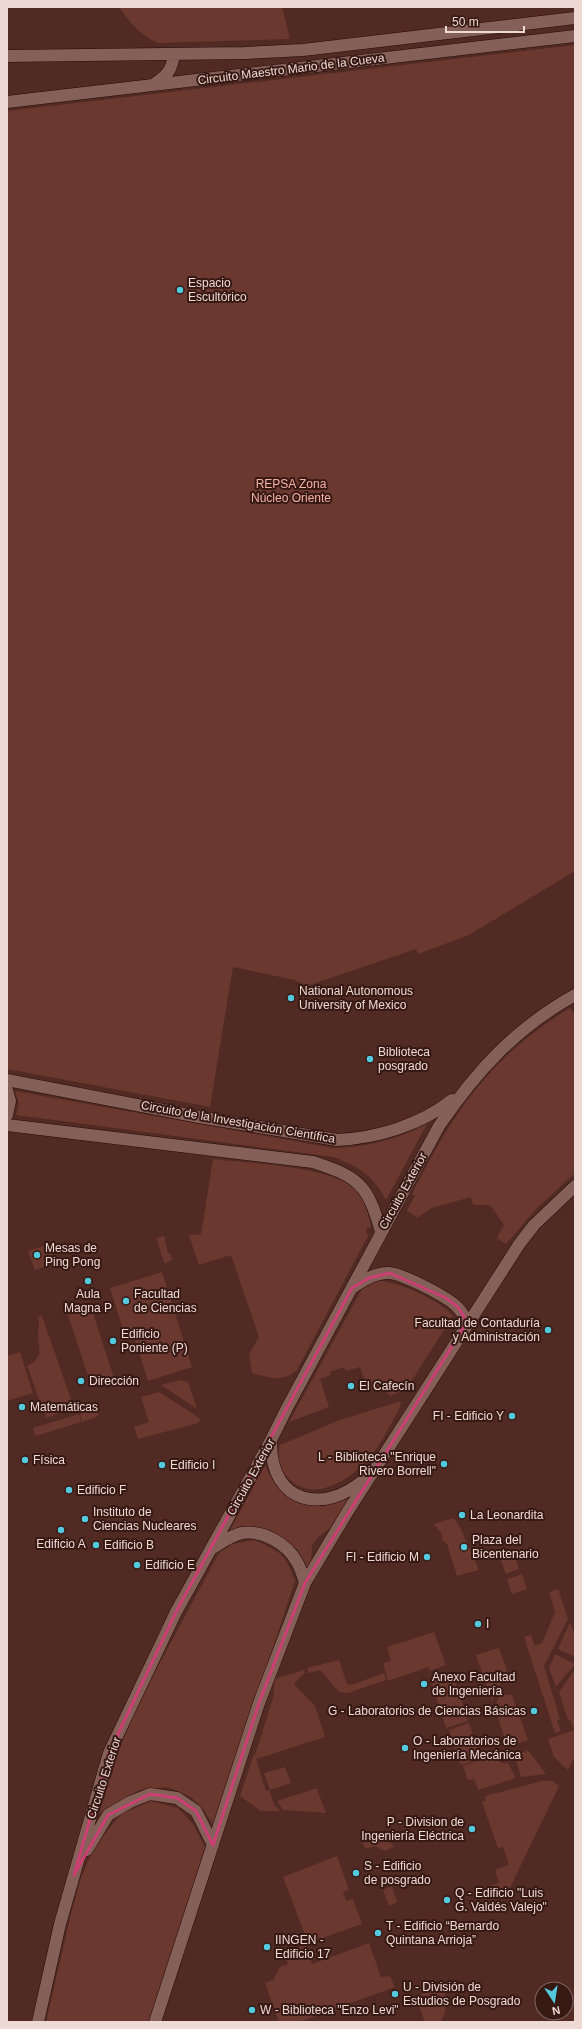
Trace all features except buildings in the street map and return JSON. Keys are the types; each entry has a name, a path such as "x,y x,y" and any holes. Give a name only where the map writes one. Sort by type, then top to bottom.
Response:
{"street":[{"name":"Circuito Maestro Mario de la Cueva","path":"7,56 245,53 303,50 575,18"},
{"name":"Circuito Maestro Mario de la Cueva","path":"7,102 575,36"},
{"path":"149,86 165,78 169,72 174,54"},
{"name":"Circuito Exterior","path":"38,2022 60,1924 109,1753 176,1612 270,1442 439,1126 461,1094 505,1044 525,1027 575,995"},
{"name":"Circuito de la Investigación Científica","path":"7,1080 199,1117 337,1140 359,1139 412,1123 438,1111 461,1094"},
{"path":"7,1090 10,1101 7,1115"},
{"path":"7,1124 313,1162 337,1170 356,1181 366,1191 374,1207 381,1232"},
{"path":"155,2022 259,1703 305,1583 371,1474 467,1322 520,1243 534,1225 575,1186"},
{"path":"352,1288 380,1274 390,1273 399,1275 446,1298 458,1307 467,1322"},
{"path":"270,1442 271,1462 279,1480 290,1492 306,1499 330,1498 356,1487 371,1474"},
{"path":"211,1549 231,1537 242,1534 254,1533 266,1536 280,1543 290,1552 298,1564 305,1583"},
{"path":"74,1875 92,1839 108,1815 130,1802 150,1794 177,1798 196,1810 213,1845"}],"highlighted area":[{"path":"390,1273 446,1298 458,1307 467,1322 305,1583 259,1703 213,1845 196,1811 177,1798 150,1794 108,1815 74,1875 109,1753 129,1709 176,1612 352,1288 369,1278"}],"shaded area":[{"name":"National Autonomous University of Mexico","path":"7,7 575,7 575,2022 7,2022"}],"green space":[{"path":"119,7 282,7 290,39 158,43 136,28"},
{"name":"REPSA Zona Núcleo Oriente","path":"575,45 575,871 469,935 418,954 416,949 307,986 295,980 233,967 210,1107 7,1069 7,111"},
{"path":"570,1008 575,1015 575,1173 537,1208 506,1244 497,1238 504,1225 490,1205 473,1205 471,1197 432,1208 417,1218 407,1210 415,1196 412,1194 443,1137 459,1112 495,1067 517,1046"},
{"path":"15,1091 333,1148 346,1148 382,1142 427,1124 386,1200 376,1184 358,1168 333,1157 16,1115 19,1104"},
{"path":"213,1159 266,1164 307,1170 326,1175 342,1181 354,1188 361,1197 367,1211 371,1227 366,1229 368,1236 297,1370 286,1377 270,1378 252,1373 249,1354 259,1337 231,1255 199,1265 189,1236 192,1234 201,1235"},
{"path":"164,1236 168,1253 170,1253 172,1259 165,1264 156,1238"},
{"path":"49,1244 53,1255 49,1257 49,1265 35,1270 28,1251"},
{"path":"162,1272 192,1367 148,1381 132,1331 124,1333 110,1288"},
{"path":"377,1281 396,1284 418,1292 439,1304 453,1316 407,1388 391,1396 379,1386 368,1390 360,1367 346,1371 344,1367 330,1372 331,1375 320,1379 329,1407 289,1422 362,1289 365,1285"},
{"path":"90,1304 114,1378 101,1382 99,1375 89,1379 67,1312"},
{"path":"42,1316 74,1408 46,1418 27,1366 36,1359 39,1353 38,1317"},
{"path":"20,1352 33,1393 7,1401 7,1356"},
{"path":"180,1380 188,1382 197,1409 161,1385"},
{"path":"159,1392 201,1419 198,1423 138,1439 134,1427 149,1422 141,1397"},
{"path":"401,1401 400,1407 370,1457 343,1480 332,1486 321,1489 310,1489 299,1486 289,1479 283,1472 278,1455 280,1445 340,1420"},
{"path":"96,1408 99,1416 82,1422 80,1414"},
{"path":"79,1414 81,1422 36,1436 33,1428"},
{"path":"265,1465 271,1478 280,1490 291,1499 298,1502 316,1502 356,1491 332,1527 318,1537 312,1545 311,1564 308,1569 298,1550 288,1543 249,1527 230,1530"},
{"path":"453,1518 460,1527 479,1570 457,1576 447,1544 443,1541 441,1533 434,1524"},
{"path":"255,1540 281,1554 288,1564 295,1581 214,1826 203,1809 191,1797 167,1787 140,1790 99,1814 119,1749 141,1698 219,1553 232,1544"},
{"path":"503,1555 505,1561 515,1557 519,1569 506,1574 499,1556"},
{"path":"522,1574 527,1589 512,1594 507,1579"},
{"path":"558,1589 568,1619 544,1666 560,1719 557,1720 561,1731 555,1733 524,1637 531,1635 535,1646 542,1643 555,1612 549,1592"},
{"path":"570,1622 575,1635 575,1657 558,1649"},
{"path":"434,1632 446,1665 430,1671 428,1667 388,1681 383,1663 391,1661 387,1647"},
{"path":"499,1648 507,1670 492,1702 476,1655"},
{"path":"555,1654 575,1664 556,1687 549,1668"},
{"path":"339,1660 347,1684 351,1685 384,1673 386,1680 348,1693 339,1692 320,1670 309,1673 307,1668"},
{"path":"575,1669 575,1757 568,1770 554,1757 548,1739 574,1730 570,1720 568,1720 559,1692"},
{"path":"304,1670 305,1673 295,1682 295,1685 315,1706 325,1737 256,1759 266,1791 269,1790 274,1804 280,1811 261,1811 240,1796 273,1698 275,1679"},
{"path":"453,1675 468,1721 446,1728 431,1682"},
{"path":"500,1694 512,1695 528,1740 507,1747 495,1707"},
{"path":"469,1723 481,1759 461,1765 449,1730"},
{"path":"528,1750 546,1774 521,1777 515,1756"},
{"path":"492,1756 502,1763 508,1763 516,1778 478,1790 474,1779 468,1780 463,1766"},
{"path":"285,1767 291,1783 270,1790 264,1773"},
{"path":"542,1781 553,1781 559,1786 508,1892 482,1888 499,1883 495,1870 509,1865 503,1847 498,1848 482,1802 486,1801 485,1796"},
{"path":"317,1789 326,1813 283,1810 277,1801"},
{"path":"151,1801 178,1808 193,1824 205,1847 151,2022 46,2022 71,1914 81,1878 94,1847 121,1814"},
{"path":"365,1833 386,1837 394,1847 385,1851 375,1846 365,1849 360,1836"},
{"path":"337,1856 349,1890 343,1892 346,1901 353,1899 362,1924 308,1943 283,1877"},
{"path":"392,1886 397,1902 389,1906 383,1890"},
{"path":"369,1943 381,1977 390,1976 395,1987 299,2022 279,2022 265,1983 273,1980 280,1967 288,1964 284,1952 305,1945 312,1964"},
{"path":"444,1986 446,2009 441,2022 425,2022 416,1998 428,1990"}],"place":[{"name":"Espacio Escultórico","path":"180,290"},
{"name":"National Autonomous University of Mexico","path":"291,998"},
{"name":"Biblioteca posgrado","path":"370,1059"},
{"name":"Mesas de Ping Pong","path":"37,1255"},
{"name":"Aula Magna P","path":"88,1281"},
{"name":"Facultad de Ciencias","path":"126,1301"},
{"name":"Facultad de Contaduría y Administración","path":"548,1330"},
{"name":"Edificio Poniente (P)","path":"113,1341"},
{"name":"Dirección","path":"81,1381"},
{"name":"El Cafecín","path":"351,1386"},
{"name":"Matemáticas","path":"22,1407"},
{"name":"FI - Edificio Y","path":"512,1416"},
{"name":"Física","path":"25,1460"},
{"name":"L - Biblioteca \"Enrique Rivero Borrell\"","path":"444,1464"},
{"name":"Edificio I","path":"162,1465"},
{"name":"Edificio F","path":"69,1490"},
{"name":"La Leonardita","path":"462,1515"},
{"name":"Instituto de Ciencias Nucleares","path":"85,1519"},
{"name":"Edificio A","path":"61,1530"},
{"name":"Edificio B","path":"96,1545"},
{"name":"Plaza del Bicentenario","path":"464,1547"},
{"name":"FI - Edificio M","path":"427,1557"},
{"name":"Edificio E","path":"137,1565"},
{"name":"I","path":"478,1624"},
{"name":"Anexo Facultad de Ingeniería","path":"424,1684"},
{"name":"G - Laboratorios de Ciencias Básicas","path":"534,1711"},
{"name":"O - Laboratorios de Ingeniería Mecánica","path":"405,1748"},
{"name":"P - Division de Ingeniería Eléctrica","path":"472,1829"},
{"name":"S - Edificio de posgrado","path":"356,1873"},
{"name":"Q - Edificio \"Luis G. Valdés Valejo\"","path":"447,1900"},
{"name":"T - Edificio “Bernardo Quintana Arrioja”","path":"378,1933"},
{"name":"IINGEN - Edificio 17","path":"267,1947"},
{"name":"U - División de Estudios de Posgrado","path":"395,1994"},
{"name":"W - Biblioteca \"Enzo Levi\"","path":"252,2010"}]}
